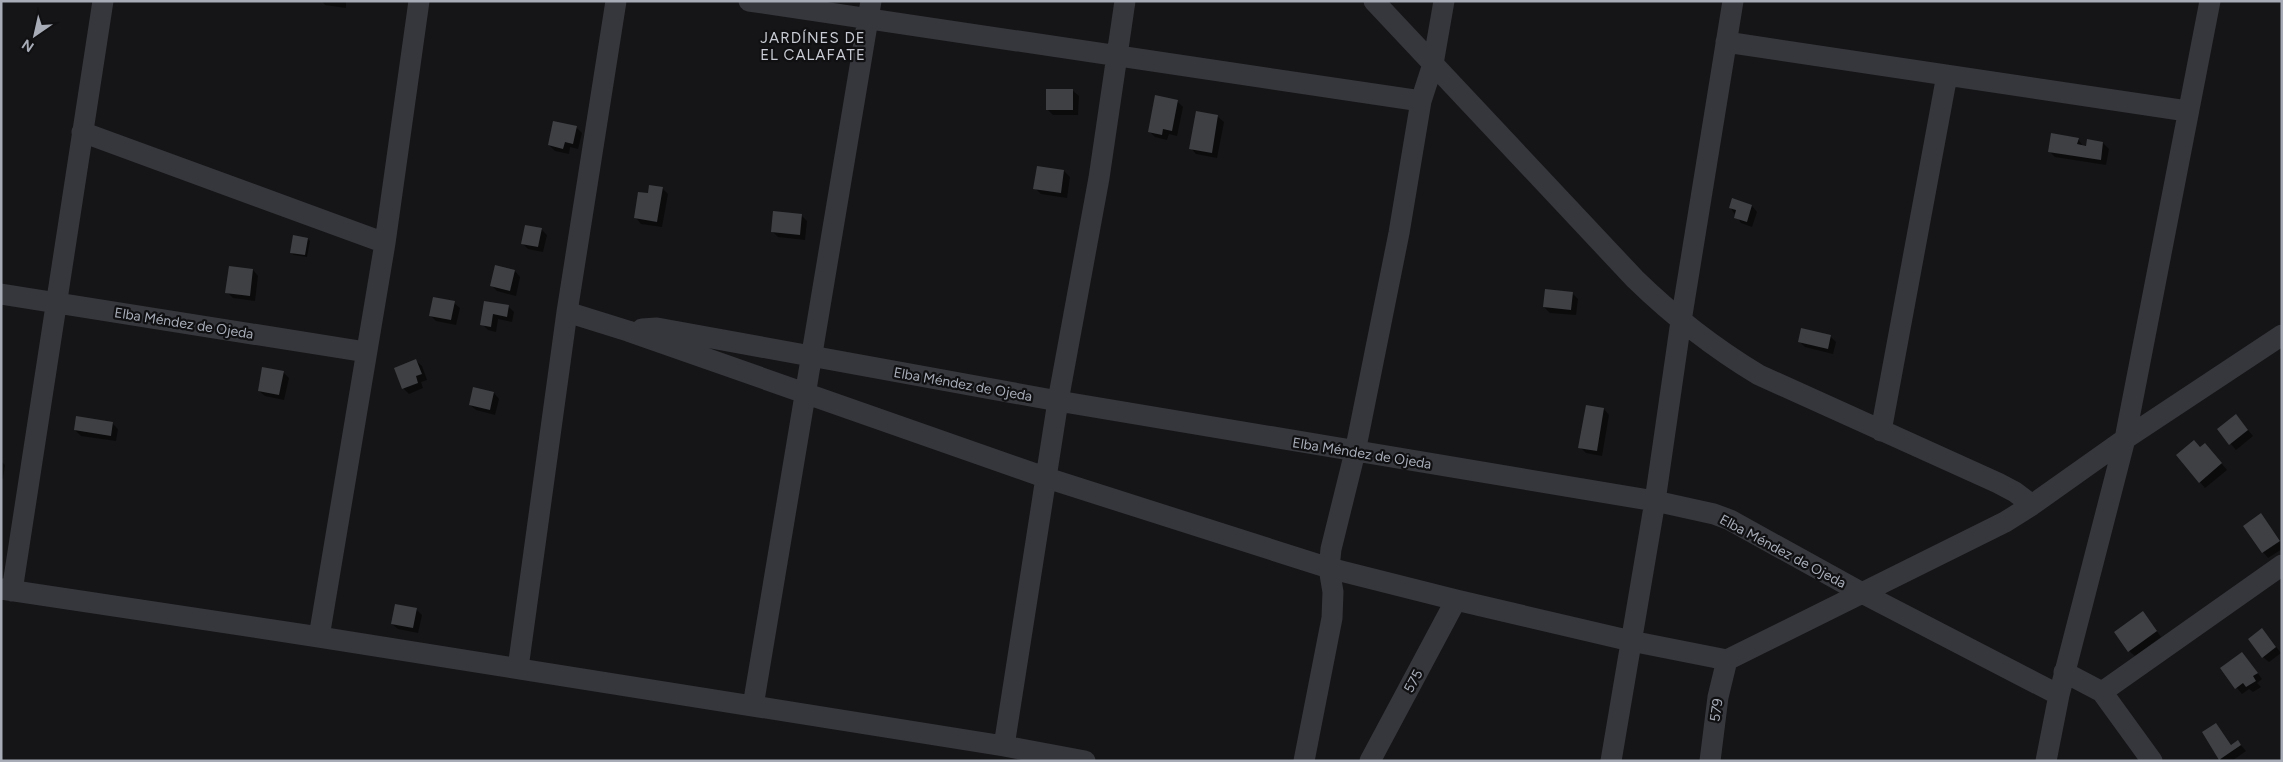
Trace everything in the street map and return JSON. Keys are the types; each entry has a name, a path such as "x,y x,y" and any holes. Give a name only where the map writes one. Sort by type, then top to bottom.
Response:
{"street":[{"path":"103,1 7,590 319,636 1004,746 1085,761"},
{"path":"319,636 385,243 419,1"},
{"path":"518,668 567,312 616,1"},
{"path":"749,1 826,14 869,10 1117,55 1421,101"},
{"path":"1004,746 1058,402 1099,178 1125,1"},
{"path":"1374,1 1635,279 1681,321 1722,353 1759,375 1881,432 1998,483 2015,492 2032,505"},
{"path":"1304,761 1332,618 1333,592 1329,568 1331,549 1355,452 1399,233 1421,101 1433,64 1444,1"},
{"path":"1611,761 1656,501 1681,321 1733,1"},
{"path":"2046,761 2064,672 2124,439 2210,1"},
{"path":"753,706 869,10"},
{"path":"1726,42 2187,111"},
{"path":"1881,432 1947,75"},
{"path":"82,132 385,243"},
{"name":"Elba Méndez de Ojeda","path":"1,294 366,352"},
{"path":"567,312 628,331 1047,478 1329,568 1631,641 1727,660 1970,540 2032,505 2124,439 2282,336"},
{"name":"Elba Méndez de Ojeda","path":"628,331 657,328 1058,402 1656,501 1714,514 1730,520 1862,593 2059,694"},
{"path":"2102,692 2282,565"},
{"name":"575","path":"1370,761 1456,600"},
{"name":"579","path":"1710,761 1718,697 1727,660"},
{"path":"2064,672 2102,692 2152,761"}],"building":[{"path":"1046,89 1073,89 1073,110 1046,110"},
{"path":"1155,95 1178,100 1172,131 1163,129 1162,135 1148,132"},
{"path":"1196,111 1218,115 1212,153 1189,149"},
{"path":"553,121 577,126 573,144 565,142 563,149 548,145"},
{"path":"2051,133 2079,138 2077,144 2086,146 2087,139 2103,142 2101,160 2048,152"},
{"path":"1037,166 1064,170 1061,193 1033,189"},
{"path":"649,185 663,187 657,222 634,218 638,192 648,193"},
{"path":"1732,198 1752,205 1747,222 1734,218 1736,210 1729,208"},
{"path":"773,211 802,214 800,235 771,232"},
{"path":"525,225 542,228 538,247 521,244"},
{"path":"293,235 308,238 305,255 290,253"},
{"path":"495,265 515,270 510,291 490,286"},
{"path":"229,266 253,269 250,296 225,293"},
{"path":"1545,289 1573,292 1571,310 1543,307"},
{"path":"433,297 455,301 451,320 429,316"},
{"path":"484,301 509,305 507,317 493,314 491,327 480,325"},
{"path":"1801,328 1831,335 1828,349 1798,342"},
{"path":"416,359 422,374 416,376 418,383 402,389 394,368"},
{"path":"262,367 284,371 279,395 258,391"},
{"path":"473,387 494,392 490,410 469,405"},
{"path":"1586,405 1604,408 1597,451 1578,448"},
{"path":"2236,414 2248,430 2229,445 2217,429"},
{"path":"76,416 113,422 111,436 74,430"},
{"path":"2194,440 2200,447 2205,443 2222,463 2199,483 2176,455"},
{"path":"2261,513 2280,541 2262,553 2243,526"},
{"path":"395,604 417,608 413,628 391,624"},
{"path":"2143,611 2157,631 2128,652 2114,632"},
{"path":"2262,628 2276,647 2262,658 2248,639"},
{"path":"2242,652 2258,673 2253,676 2256,681 2246,687 2243,683 2235,689 2220,668"},
{"path":"2216,723 2231,745 2238,740 2241,745 2219,760 2202,732"}],"district":[{"name":"JARDÍNES DE EL CALAFATE","path":"813,46"}]}
